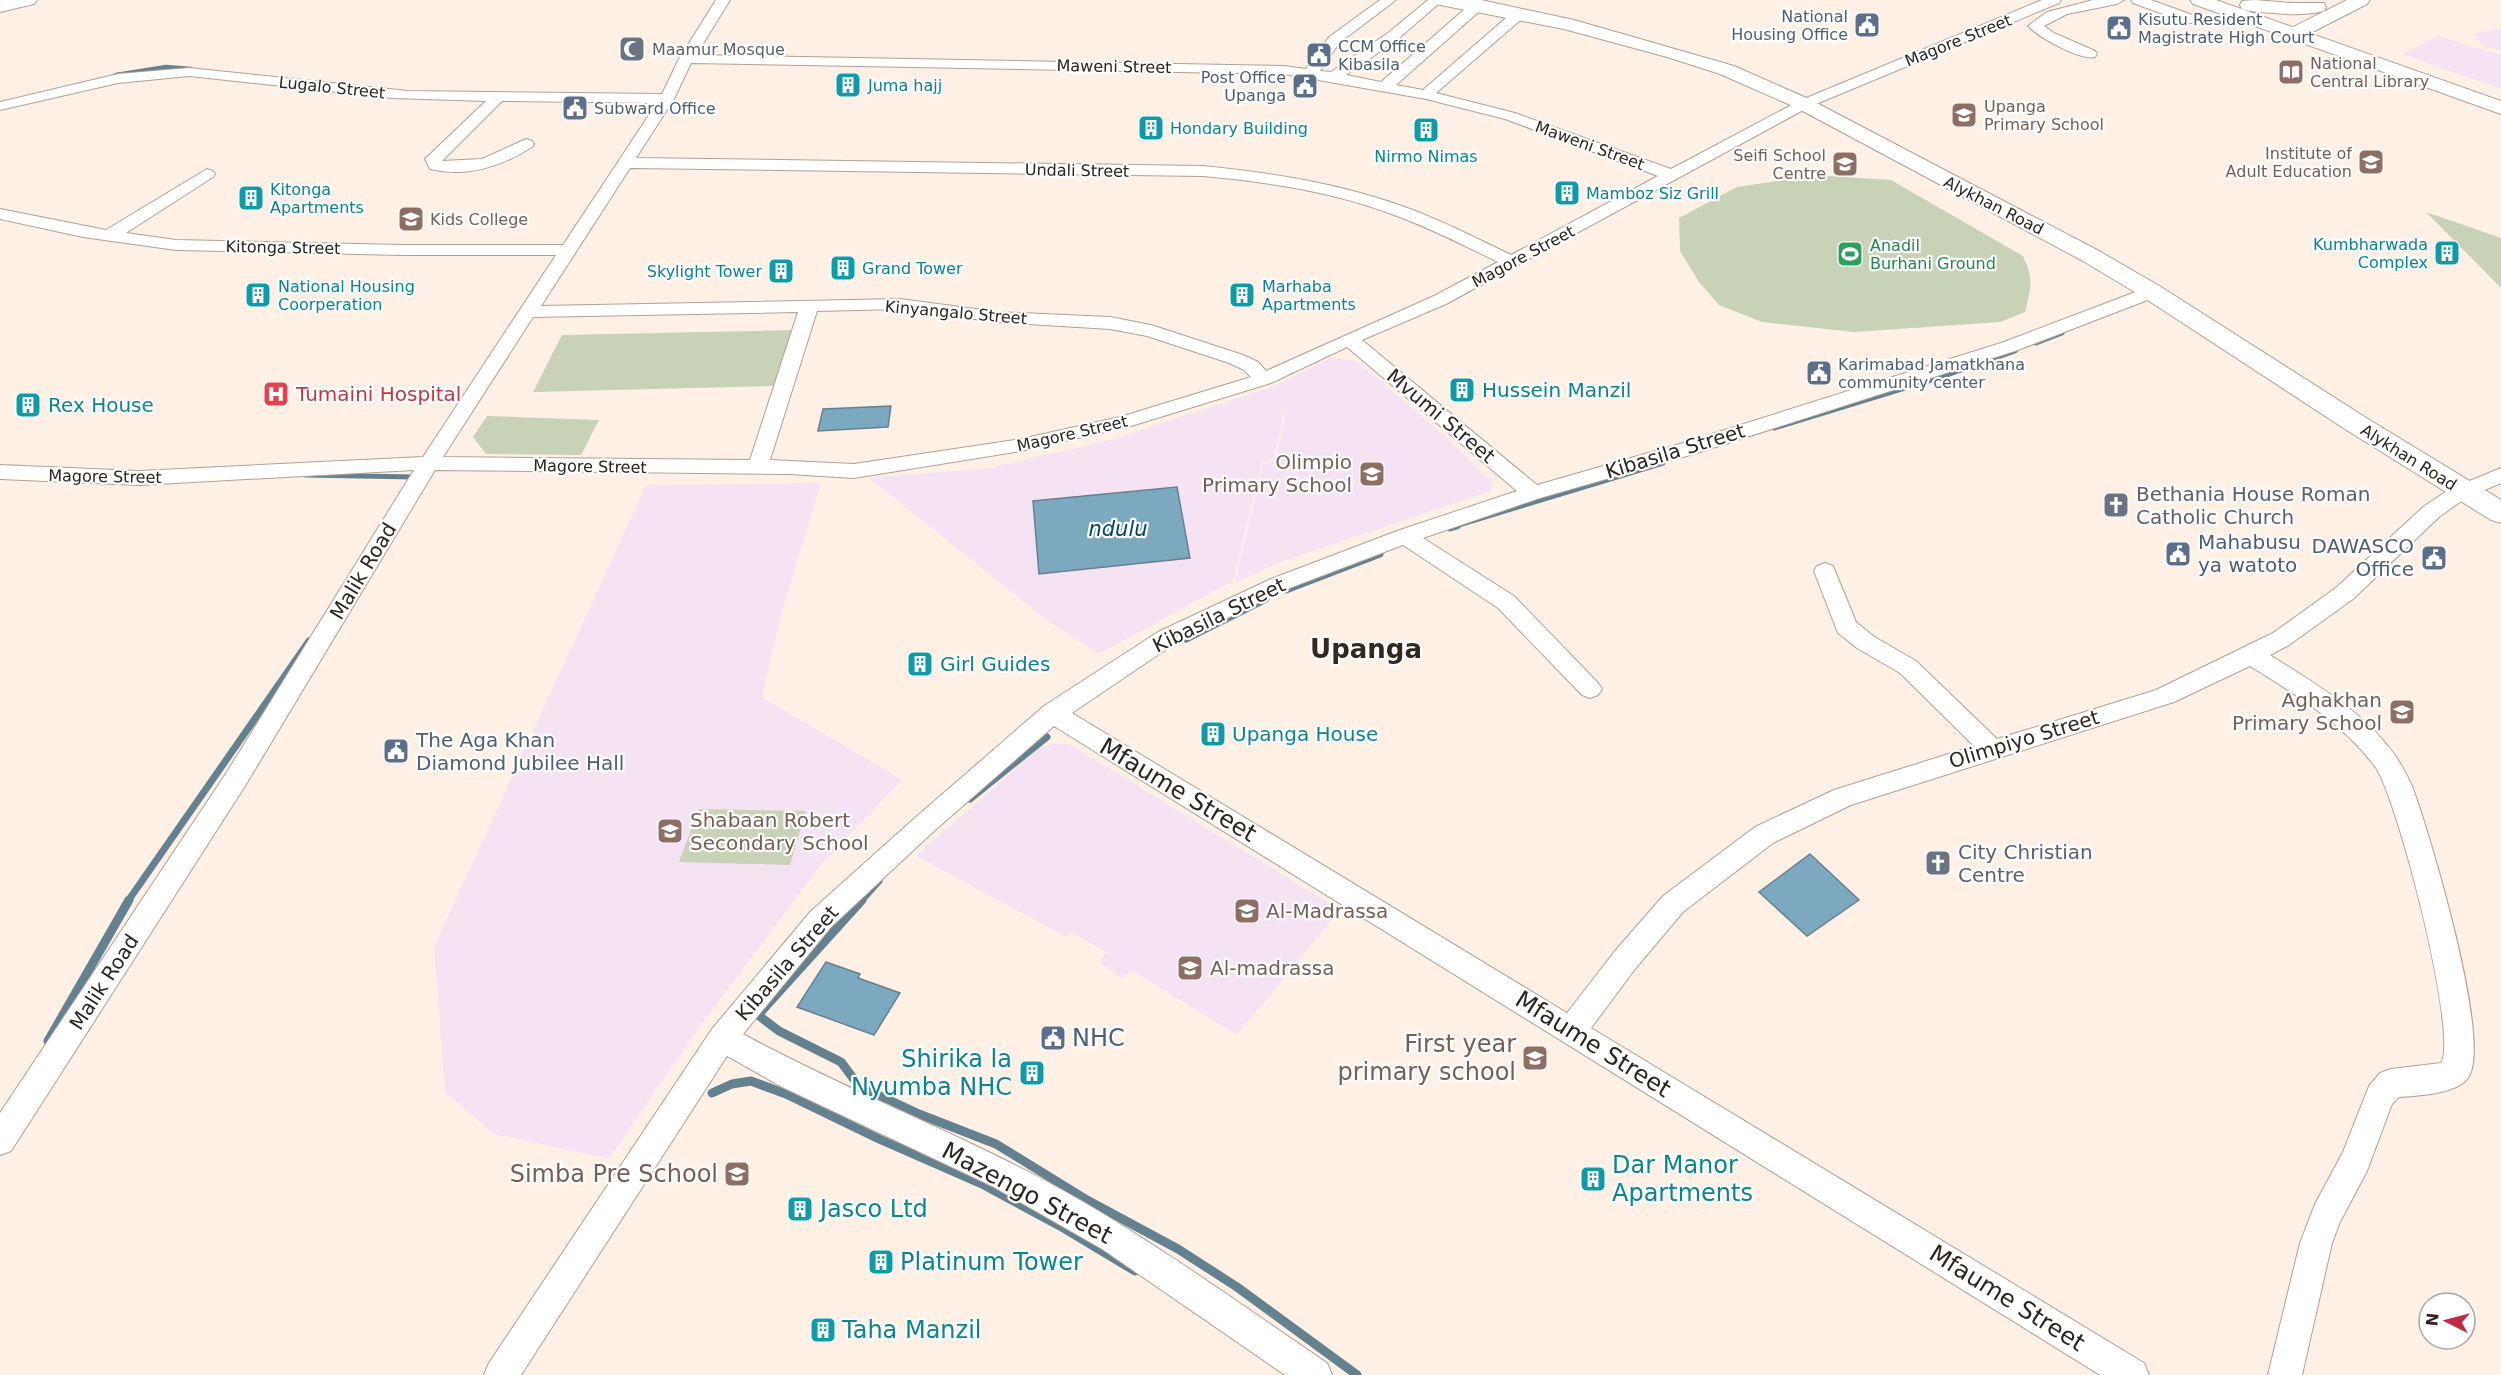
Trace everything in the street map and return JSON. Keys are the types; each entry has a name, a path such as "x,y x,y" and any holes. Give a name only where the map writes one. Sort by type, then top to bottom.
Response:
{"main road":[{"path":"0,6 28,0"},
{"name":"Alykhan Road","path":"1441,0 1478,5 1567,24 1692,59 1758,82 1804,104 2073,246 2152,291 2463,491 2501,513"},
{"path":"2199,0 2501,97"},
{"path":"2290,28 2361,0"},
{"path":"2229,1 2290,28 2501,108"},
{"path":"2229,1 2283,8 2325,4"},
{"path":"2290,28 2325,4"}],"street":[{"name":"Malik Road","path":"0,1140 236,779 429,463 667,99 686,59 723,0"},
{"path":"1310,73 1321,61 1322,54 1334,40 1389,0"},
{"path":"1334,77 1394,36 1436,0"},
{"name":"Magore Street","path":"0,472 139,478 429,463 758,467 854,471 1021,445 1124,422 1264,379 1440,300 1804,104 2054,0"},
{"path":"2090,54 2049,36 2035,26 2040,20 2071,9 2117,0"},
{"path":"2138,0 2193,20"},
{"path":"1383,88 1478,5"},
{"path":"1426,95 1453,69 1519,14"},
{"name":"Maweni Street","path":"686,59 1050,64 1284,70 1310,73 1426,95 1510,116 1671,175"},
{"name":"Lugalo Street","path":"0,106 118,80 162,73 189,72 230,74 366,92 496,98 667,99"},
{"path":"496,98 433,159 434,164 436,166 468,167 506,158 526,144"},
{"name":"Undali Street","path":"625,163 1180,171 1257,175 1317,186 1384,206 1429,222 1513,262"},
{"path":"109,236 207,174"},
{"name":"Kitonga Street","path":"0,214 109,236 176,245 403,250 568,250"},
{"name":"Kibasila Street","path":"501,1375 722,1038 821,919 925,824 1053,714 1166,638 1279,584 1405,536 1533,493 1843,401 2011,346 2152,291"},
{"name":"Kinyangalo Street","path":"528,312 900,304 998,316 1128,325 1236,359 1251,366 1264,379"},
{"path":"758,467 809,306"},
{"name":"Mvumi Street","path":"1349,339 1533,493"},
{"name":"Olimpiyo Street","path":"1572,1030 1625,960 1673,904 1764,835 1843,797 2165,696 2251,655 2281,639 2338,598 2431,512 2463,491 2501,475"},
{"path":"1405,536 1506,602 1590,689"},
{"path":"1825,571 1846,627 1864,642 1908,667 1992,749"},
{"path":"2251,655 2302,688 2362,734 2384,759 2399,785 2415,836 2446,960 2458,1022 2461,1060 2457,1069 2449,1076 2391,1083 2380,1096 2356,1160 2326,1215 2316,1243 2285,1375"},
{"name":"Mfaume Street","path":"1053,714 2132,1375"},
{"name":"Mazengo Street","path":"722,1038 793,1077 1004,1175 1113,1238 1315,1375"}],"shaded area":[{"path":"2501,29 2501,51 2482,46 2474,33"},
{"path":"2438,36 2501,55 2501,89 2402,54"},
{"path":"1332,357 1357,361 1449,440 1493,483 1491,491 1278,563 1235,583 1263,464 1275,460 1285,420 1281,406 1282,424 1273,459 1262,462 1233,581 1099,654 1048,621 869,478 990,468 1111,440 1275,386"},
{"name":"Shabaan Robert Secondary School","path":"821,483 782,611 762,697 902,780 821,865 698,1029 609,1159 494,1134 445,1092 434,947 646,485"},
{"path":"1055,743 1071,745 1340,910 1237,1035 1131,970 1123,979 1099,963 1106,952 1071,932 1066,937 916,856 1039,748"}],"green space":[{"name":"Anadil Burhani Ground","path":"1829,176 1891,180 2023,256 2029,271 2030,284 2025,312 2000,322 1854,332 1762,322 1719,305 1699,282 1680,251 1679,218 1737,187 1797,178"},
{"path":"2426,212 2501,238 2501,288"},
{"path":"794,330 776,386 533,392 562,335"},
{"path":"487,416 599,420 581,455 486,454 473,437"},
{"path":"699,809 806,811 790,865 679,862"}],"water":[{"path":"891,406 888,427 818,431 823,409"},
{"name":"ndulu","path":"1177,487 1190,558 1039,574 1033,501"},
{"path":"1810,854 1859,900 1807,936 1759,892"},
{"path":"826,962 860,974 858,978 900,993 874,1035 797,1007"}],"waterway":[{"path":"116,75 166,67 191,69"},
{"path":"2036,343 2062,333"},
{"path":"1774,428 1944,376 2015,351"},
{"path":"1452,527 1663,463"},
{"path":"305,475 414,477 412,480"},
{"path":"1450,528 1457,526"},
{"path":"1286,590 1380,554"},
{"path":"1186,639 1266,599"},
{"path":"128,901 309,641"},
{"path":"970,799 1047,737"},
{"path":"861,901 879,881"},
{"path":"48,1041 129,900"},
{"path":"862,900 758,1015 779,1031 841,1062 859,1086 919,1114 996,1144 1087,1200 1178,1249 1237,1287 1357,1375"},
{"path":"712,1093 732,1084 751,1081 786,1094 879,1139 984,1185 1060,1226 1135,1271"}],"place":[{"name":"National Housing Office","path":"1867,25"},
{"name":"Kisutu Resident Magistrate High Court","path":"2119,28"},
{"name":"Maamur Mosque","path":"632,49"},
{"name":"CCM Office Kibasila","path":"1319,55"},
{"name":"National Central Library","path":"2291,72"},
{"name":"Juma hajj","path":"848,85"},
{"name":"Post Office Upanga","path":"1305,86"},
{"name":"Subward Office","path":"575,108"},
{"name":"Upanga Primary School","path":"1964,115"},
{"name":"Hondary Building","path":"1151,128"},
{"name":"Nirmo Nimas","path":"1426,130"},
{"name":"Institute of Adult Education","path":"2371,162"},
{"name":"Seifi School Centre","path":"1845,164"},
{"name":"Mamboz Siz Grill","path":"1567,193"},
{"name":"Kitonga Apartments","path":"251,198"},
{"name":"Kids College","path":"411,219"},
{"name":"Kumbharwada Complex","path":"2447,253"},
{"name":"Anadil Burhani Ground","path":"1850,254"},
{"name":"Grand Tower","path":"843,268"},
{"name":"Skylight Tower","path":"781,271"},
{"name":"National Housing Coorperation","path":"258,295"},
{"name":"Marhaba Apartments","path":"1242,295"},
{"name":"Karimabad Jamatkhana community center","path":"1819,373"},
{"name":"Hussein Manzil","path":"1462,390"},
{"name":"Tumaini Hospital","path":"276,394"},
{"name":"Rex House","path":"28,405"},
{"name":"Olimpio Primary School","path":"1372,474"},
{"name":"Bethania House Roman Catholic Church","path":"2116,505"},
{"name":"Mahabusu ya watoto","path":"2178,554"},
{"name":"DAWASCO Office","path":"2434,558"},
{"name":"Girl Guides","path":"920,664"},
{"name":"Aghakhan Primary School","path":"2402,712"},
{"name":"Upanga House","path":"1213,734"},
{"name":"The Aga Khan Diamond Jubilee Hall","path":"396,751"},
{"name":"Shabaan Robert Secondary School","path":"670,831"},
{"name":"City Christian Centre","path":"1938,863"},
{"name":"Al-Madrassa","path":"1247,911"},
{"name":"Al-madrassa","path":"1190,968"},
{"name":"NHC","path":"1053,1038"},
{"name":"First year primary school","path":"1535,1058"},
{"name":"Shirika la Nyumba NHC","path":"1032,1073"},
{"name":"Simba Pre School","path":"737,1174"},
{"name":"Dar Manor Apartments","path":"1593,1179"},
{"name":"Jasco Ltd","path":"800,1209"},
{"name":"Platinum Tower","path":"881,1262"},
{"name":"Taha Manzil","path":"823,1330"}],"district":[{"name":"Upanga","path":"1366,649"}]}
